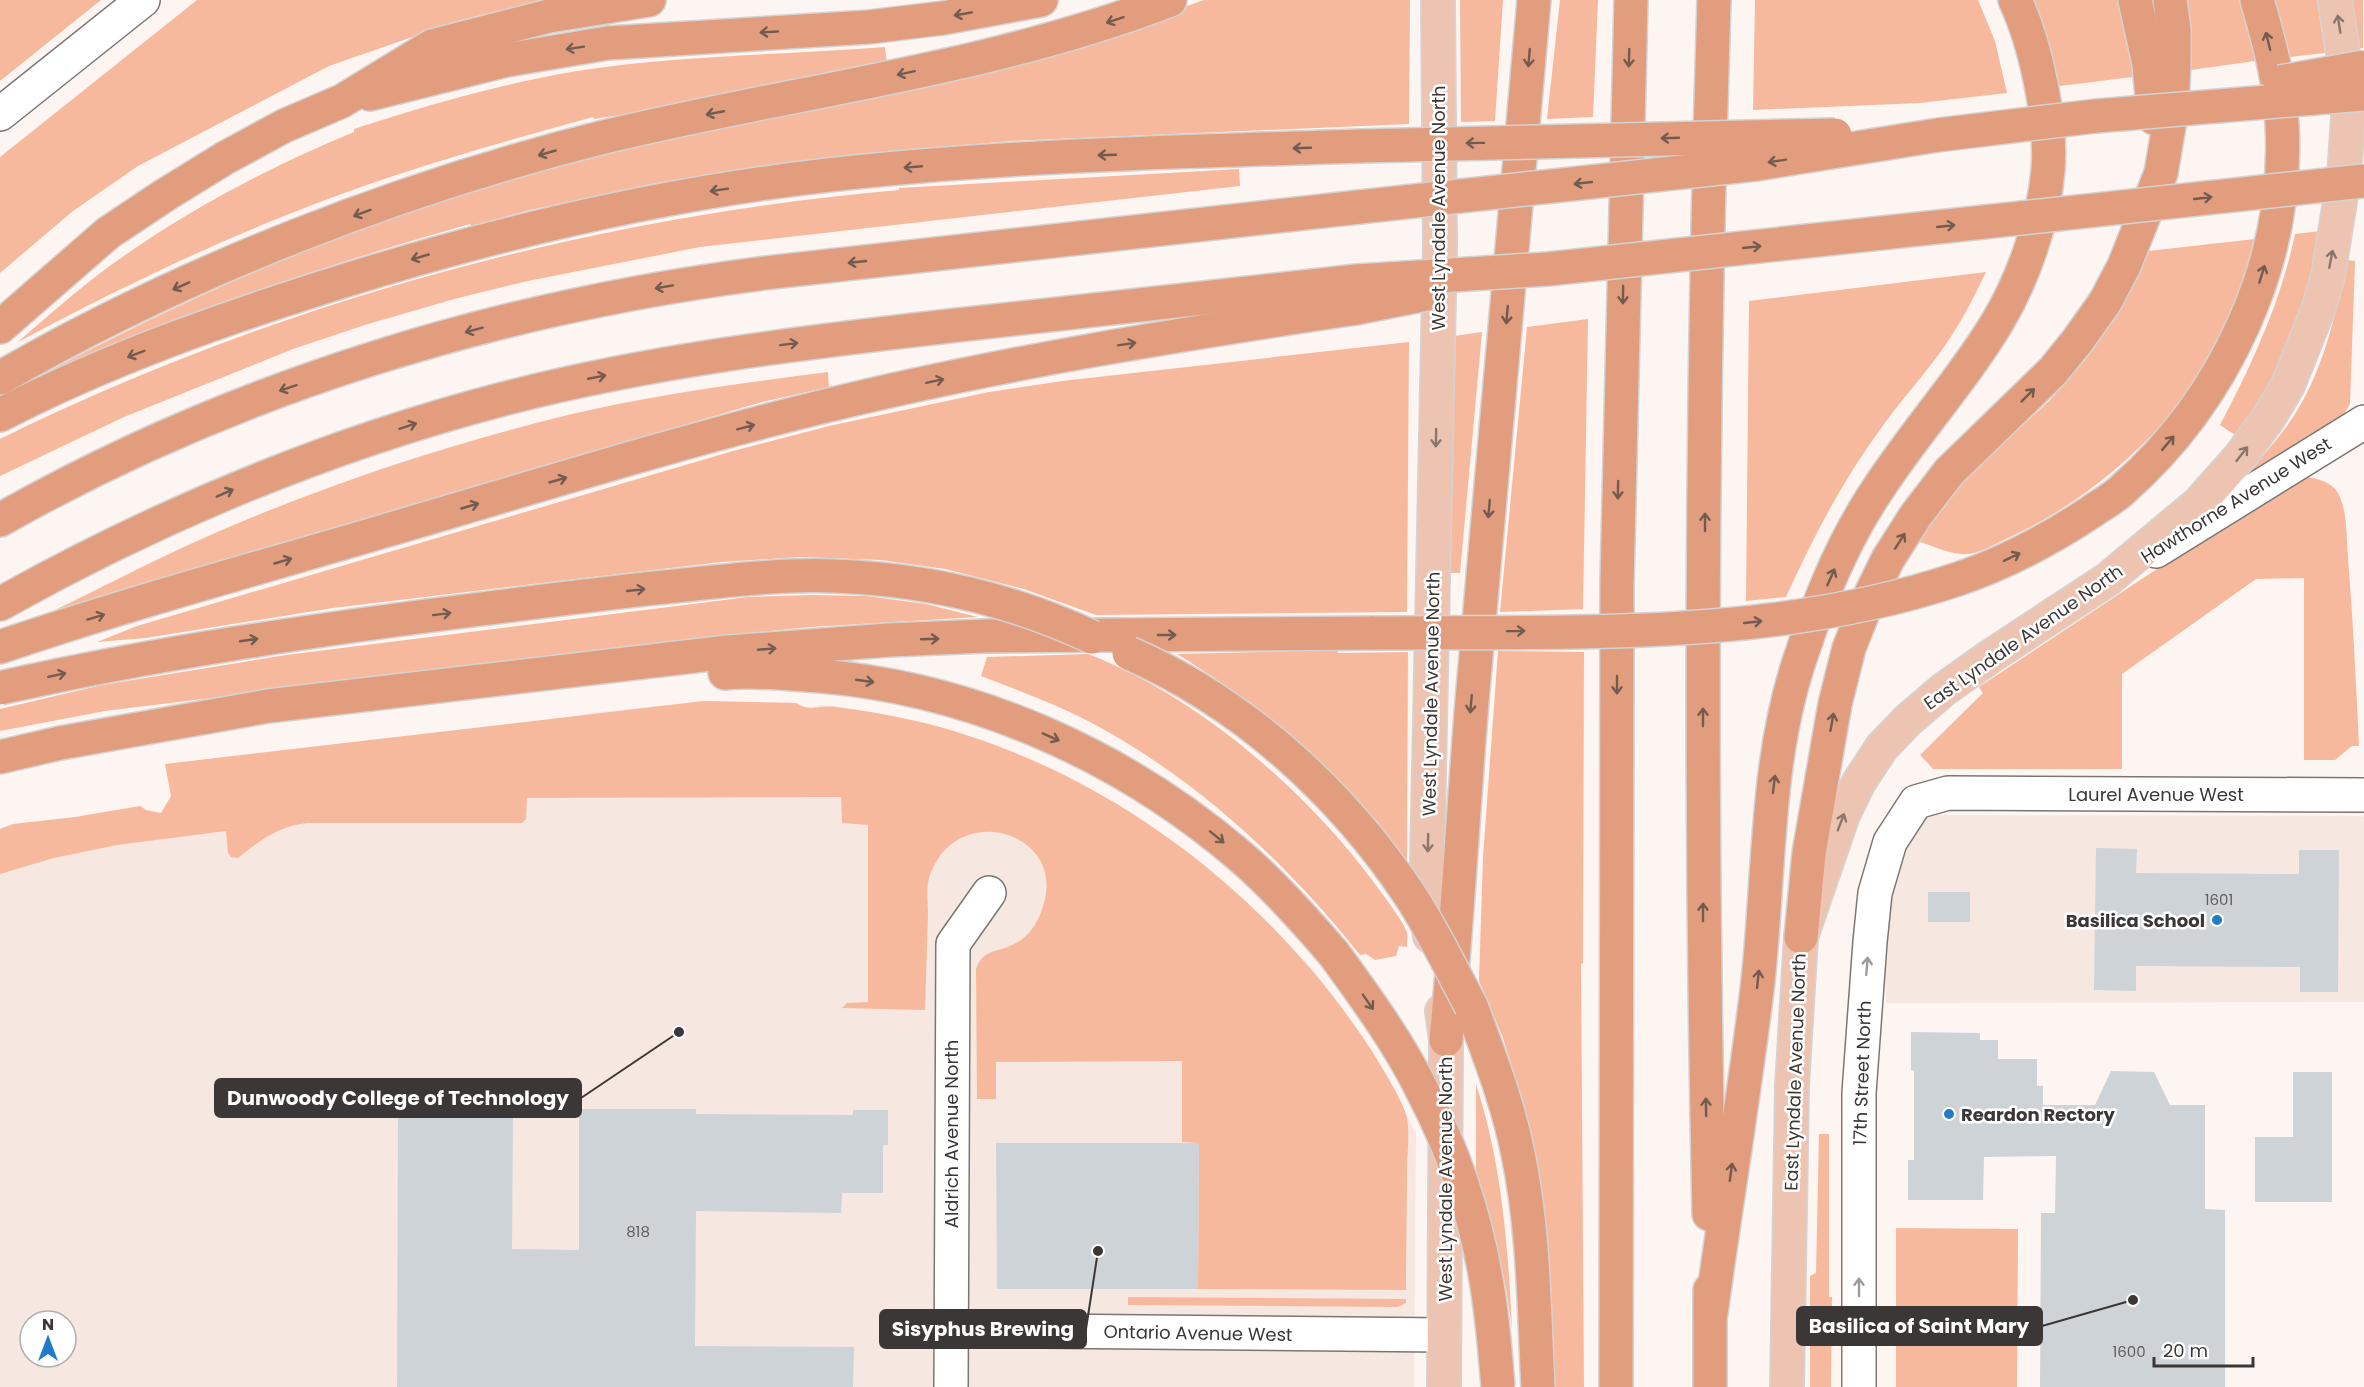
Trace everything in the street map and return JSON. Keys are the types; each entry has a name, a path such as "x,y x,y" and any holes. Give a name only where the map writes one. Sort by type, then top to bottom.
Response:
{"highway":[{"path":"0,327 108,233 165,195 225,158 284,126 342,101 432,45 549,16 648,0"},
{"path":"342,101 507,60 608,43 869,27 943,18 1041,0"},
{"path":"0,378 113,319 239,260 437,186 604,138 998,54 1069,35 1170,0"},
{"path":"1446,1040 1458,914 1471,713 1534,0"},
{"path":"1616,1387 1617,583 1631,0"},
{"path":"1710,1387 1711,1313 1703,981 1703,705 1706,345 1714,0"},
{"path":"1711,1313 1758,980 1778,750 1802,650 1825,591 1850,538 1874,495 1901,454 1965,370 1999,320 2022,273 2042,207 2048,168 2046,120 2034,52 2024,18 2015,0"},
{"path":"2135,0 2150,64 2161,173"},
{"path":"1801,937 1809,854 1835,704 1849,648 1868,600 1888,559 1916,515 1949,472 2052,371 2078,340 2105,302 2124,266 2161,173 2172,108 2174,30 2170,0"},
{"path":"0,757 85,739 270,726 730,672 985,636 1651,629 1745,623 1852,607 1958,579 1983,570 2037,544 2120,492 2157,456 2184,423 2204,397 2235,344 2249,313 2270,247 2282,162 2282,125 2277,81 2257,0"},
{"path":"2096,116 2364,67"},
{"path":"0,520 139,448 238,407 350,367 509,321 696,282 836,264 1757,164 1938,135 2096,116 2364,94"},
{"path":"0,415 129,357 243,314 476,241 664,199 819,176 987,161 1360,146 1755,135 1938,135"},
{"path":"0,604 88,556 226,492 364,440 504,399 626,372 744,350 826,340 1356,295 1548,268 2364,181"},
{"path":"0,647 502,496 741,428 915,385 1356,295"},
{"path":"0,688 108,664 251,640 628,591 762,577 798,576 876,579 945,588 1057,621 1145,660 1212,698 1284,750 1342,809 1371,844 1409,894 1446,958 1475,1017 1508,1113 1518,1155 1529,1235 1538,1387"},
{"path":"808,660 872,682 944,698 1025,726 1105,762 1177,807 1240,856 1271,884 1334,954 1370,1004 1423,1091 1441,1129 1462,1189 1485,1273 1498,1387"}],"main road":[{"name":"West Lyndale Avenue North","path":"1438,0 1440,245 1426,912 1446,1040 1444,1387"},
{"name":"East Lyndale Avenue North","path":"1787,1387 1792,1086 1801,937 1843,815 1859,782 1882,747 1908,720 1943,690 1991,656 2108,579 2199,503 2239,458 2268,419 2288,385 2306,345 2328,276 2344,177 2348,118 2335,0"}],"street":[{"path":"0,114 143,0"},
{"name":"Hawthorne Avenue West","path":"2108,579 2210,519 2364,422"},
{"name":"Laurel Avenue West","path":"1948,793 2364,795"},
{"name":"17th Street North","path":"1858,1387 1859,1093 1865,994 1875,893 1890,842 1916,802 1948,793"},
{"name":"Aldrich Avenue North","path":"951,1387 953,944 989,893"},
{"name":"Ontario Avenue West","path":"951,1330 1444,1335"}],"shaded area":[{"path":"0,0 101,0 0,81"},
{"path":"197,0 545,0 461,20 329,66 138,166 73,211 0,273 0,157"},
{"path":"1204,0 1410,0 1409,124 1011,141 857,154 657,183 530,210 472,226 470,224 361,256 200,311 42,375 125,332 252,273 382,221 429,205 524,175 620,149 1162,15"},
{"path":"1460,0 1503,0 1495,121 1461,122"},
{"path":"1560,0 1598,0 1593,117 1547,119"},
{"path":"1755,0 1978,0 1995,41 2007,93 1920,103 1753,110"},
{"path":"2027,0 2122,0 2140,76 2052,87"},
{"path":"2188,0 2243,0 2262,60 2191,70"},
{"path":"2271,0 2317,0 2325,53 2290,57"},
{"path":"2348,0 2363,0 2363,48 2355,49"},
{"path":"885,47 887,63 660,109 594,119 593,117 402,173 326,199 254,228 186,258 18,342 95,277 156,234 252,179 354,132 354,129 464,96 577,71 692,58"},
{"path":"1239,169 1240,186 700,247 528,281 458,298 293,349 124,417 0,476 0,439 106,390 215,346 325,307 438,273 552,245 667,221 783,203 899,190 899,188"},
{"path":"2321,231 2294,333 2278,372 2257,408 2235,435 2220,425 2274,308 2295,234"},
{"path":"2255,239 2237,305 2216,350 2194,384 2169,416 2110,474 2077,499 2043,520 1979,551 1967,554 1955,553 1917,541 1943,504 1970,473 2049,401 2085,360 2148,251"},
{"path":"2347,260 2355,261 2350,404 2343,416 2261,473 2253,475 2251,470 2289,423 2311,385 2326,345"},
{"path":"1986,272 1968,309 1946,344 1885,423 1851,473 1816,534 1786,597 1746,601 1749,301"},
{"path":"1588,319 1583,609 1500,612 1527,327"},
{"path":"1482,332 1460,573 1447,573 1454,336"},
{"path":"1409,342 1407,612 1096,615 1024,589 945,569 881,560 800,557 722,562 333,608 146,638 97,642 137,626 733,451 829,426 989,392 1062,381"},
{"path":"828,372 829,389 762,402 55,610 170,554 280,506 425,455 604,407 700,390"},
{"path":"2297,476 2314,478 2331,485 2338,493 2344,508 2359,746 2352,746 2335,760 2304,760 2304,578 2256,579 2122,674 2122,769 1933,769 1920,755 1983,693 1979,687"},
{"path":"866,596 926,604 978,617 810,627 697,638 105,711 0,731 0,709 102,685 286,655 748,597"},
{"path":"1337,650 1338,653 1408,652 1407,861 1357,801 1302,747 1242,698 1177,654"},
{"path":"1498,651 1584,652 1583,963 1581,964 1584,1387 1555,1387 1546,1228 1539,1173 1503,1038 1479,981 1483,857"},
{"path":"1088,654 1129,672 1209,720 1283,781 1316,814 1375,884 1405,928 1407,947 1399,946 1396,956 1375,960 1366,954 1360,955 1302,887 1270,855 1203,796 1167,769 1090,722 1050,703 981,676 987,657"},
{"path":"704,701 796,703 804,709 811,709 819,705 835,706 918,721 984,741 1055,771 1119,805 1196,858 1246,901 1313,970 1346,1013 1388,1079 1416,1133 1414,1387 0,1387 0,850 590,713"},
{"path":"704,701 796,703 810,708 836,707 874,712 948,729 1041,764 1096,792 1148,824 1198,860 1288,943 1328,990 1364,1039 1401,1101 1407,1118 1408,1131 1406,1290 1198,1289 1199,1143 1182,1142 1182,1061 996,1062 996,1099 977,1099 976,969 986,955 1012,945 1030,932 1038,920 1045,899 1046,875 1037,856 1022,841 1002,833 981,832 960,839 942,854 929,878 925,1010 842,1008 847,1003 868,1002 868,825 842,823 841,797 527,798 526,819 522,823 307,823 288,827 270,835 238,858 231,857 228,853 226,831 117,845 54,858 0,874 0,829 13,824 140,806 146,810 161,813 171,796 165,764"},
{"path":"1938,815 2362,816 2364,817 2364,1002 1886,1003 1884,899 1912,827 1923,817"},
{"path":"1476,1084 1498,1175 1506,1236 1512,1329 1506,1288 1490,1217 1476,1172"},
{"path":"1819,1134 1829,1134 1831,1387 1810,1387 1810,1276 1816,1273"},
{"path":"1896,1228 2018,1229 2017,1387 1896,1387"},
{"path":"1128,1297 1406,1299 1406,1303 1398,1307 1128,1305"}],"building":[{"name":"Basilica School","path":"2096,848 2137,849 2136,873 2299,874 2299,850 2339,850 2338,992 2300,992 2300,967 2136,966 2136,991 2094,990"},
{"path":"1928,892 1970,892 1970,922 1928,922"},
{"path":"1911,1032 1980,1033 1980,1040 1998,1040 1998,1059 2037,1059 2037,1086 2043,1086 2043,1105 2095,1105 2111,1071 2154,1072 2170,1105 2205,1105 2205,1209 2225,1210 2225,1387 2040,1387 2041,1213 2055,1213 2056,1156 1984,1157 1983,1200 1908,1200 1908,1160 1914,1160 1914,1071 1911,1070"},
{"path":"2293,1072 2332,1072 2332,1202 2255,1202 2255,1137 2293,1137"},
{"path":"579,1109 696,1109 696,1114 853,1115 853,1110 888,1110 888,1145 883,1145 883,1193 842,1193 841,1213 696,1211 695,1346 854,1347 853,1387 397,1387 398,1110 513,1111 512,1249 579,1250"},
{"path":"996,1143 1199,1143 1198,1289 997,1289"}],"place":[{"name":"Basilica School","path":"2217,920"},
{"name":"Dunwoody College of Technology","path":"679,1032"},
{"name":"Reardon Rectory","path":"1949,1114"},
{"name":"Sisyphus Brewing","path":"1098,1251"},
{"name":"Basilica of Saint Mary","path":"2133,1300"}]}
